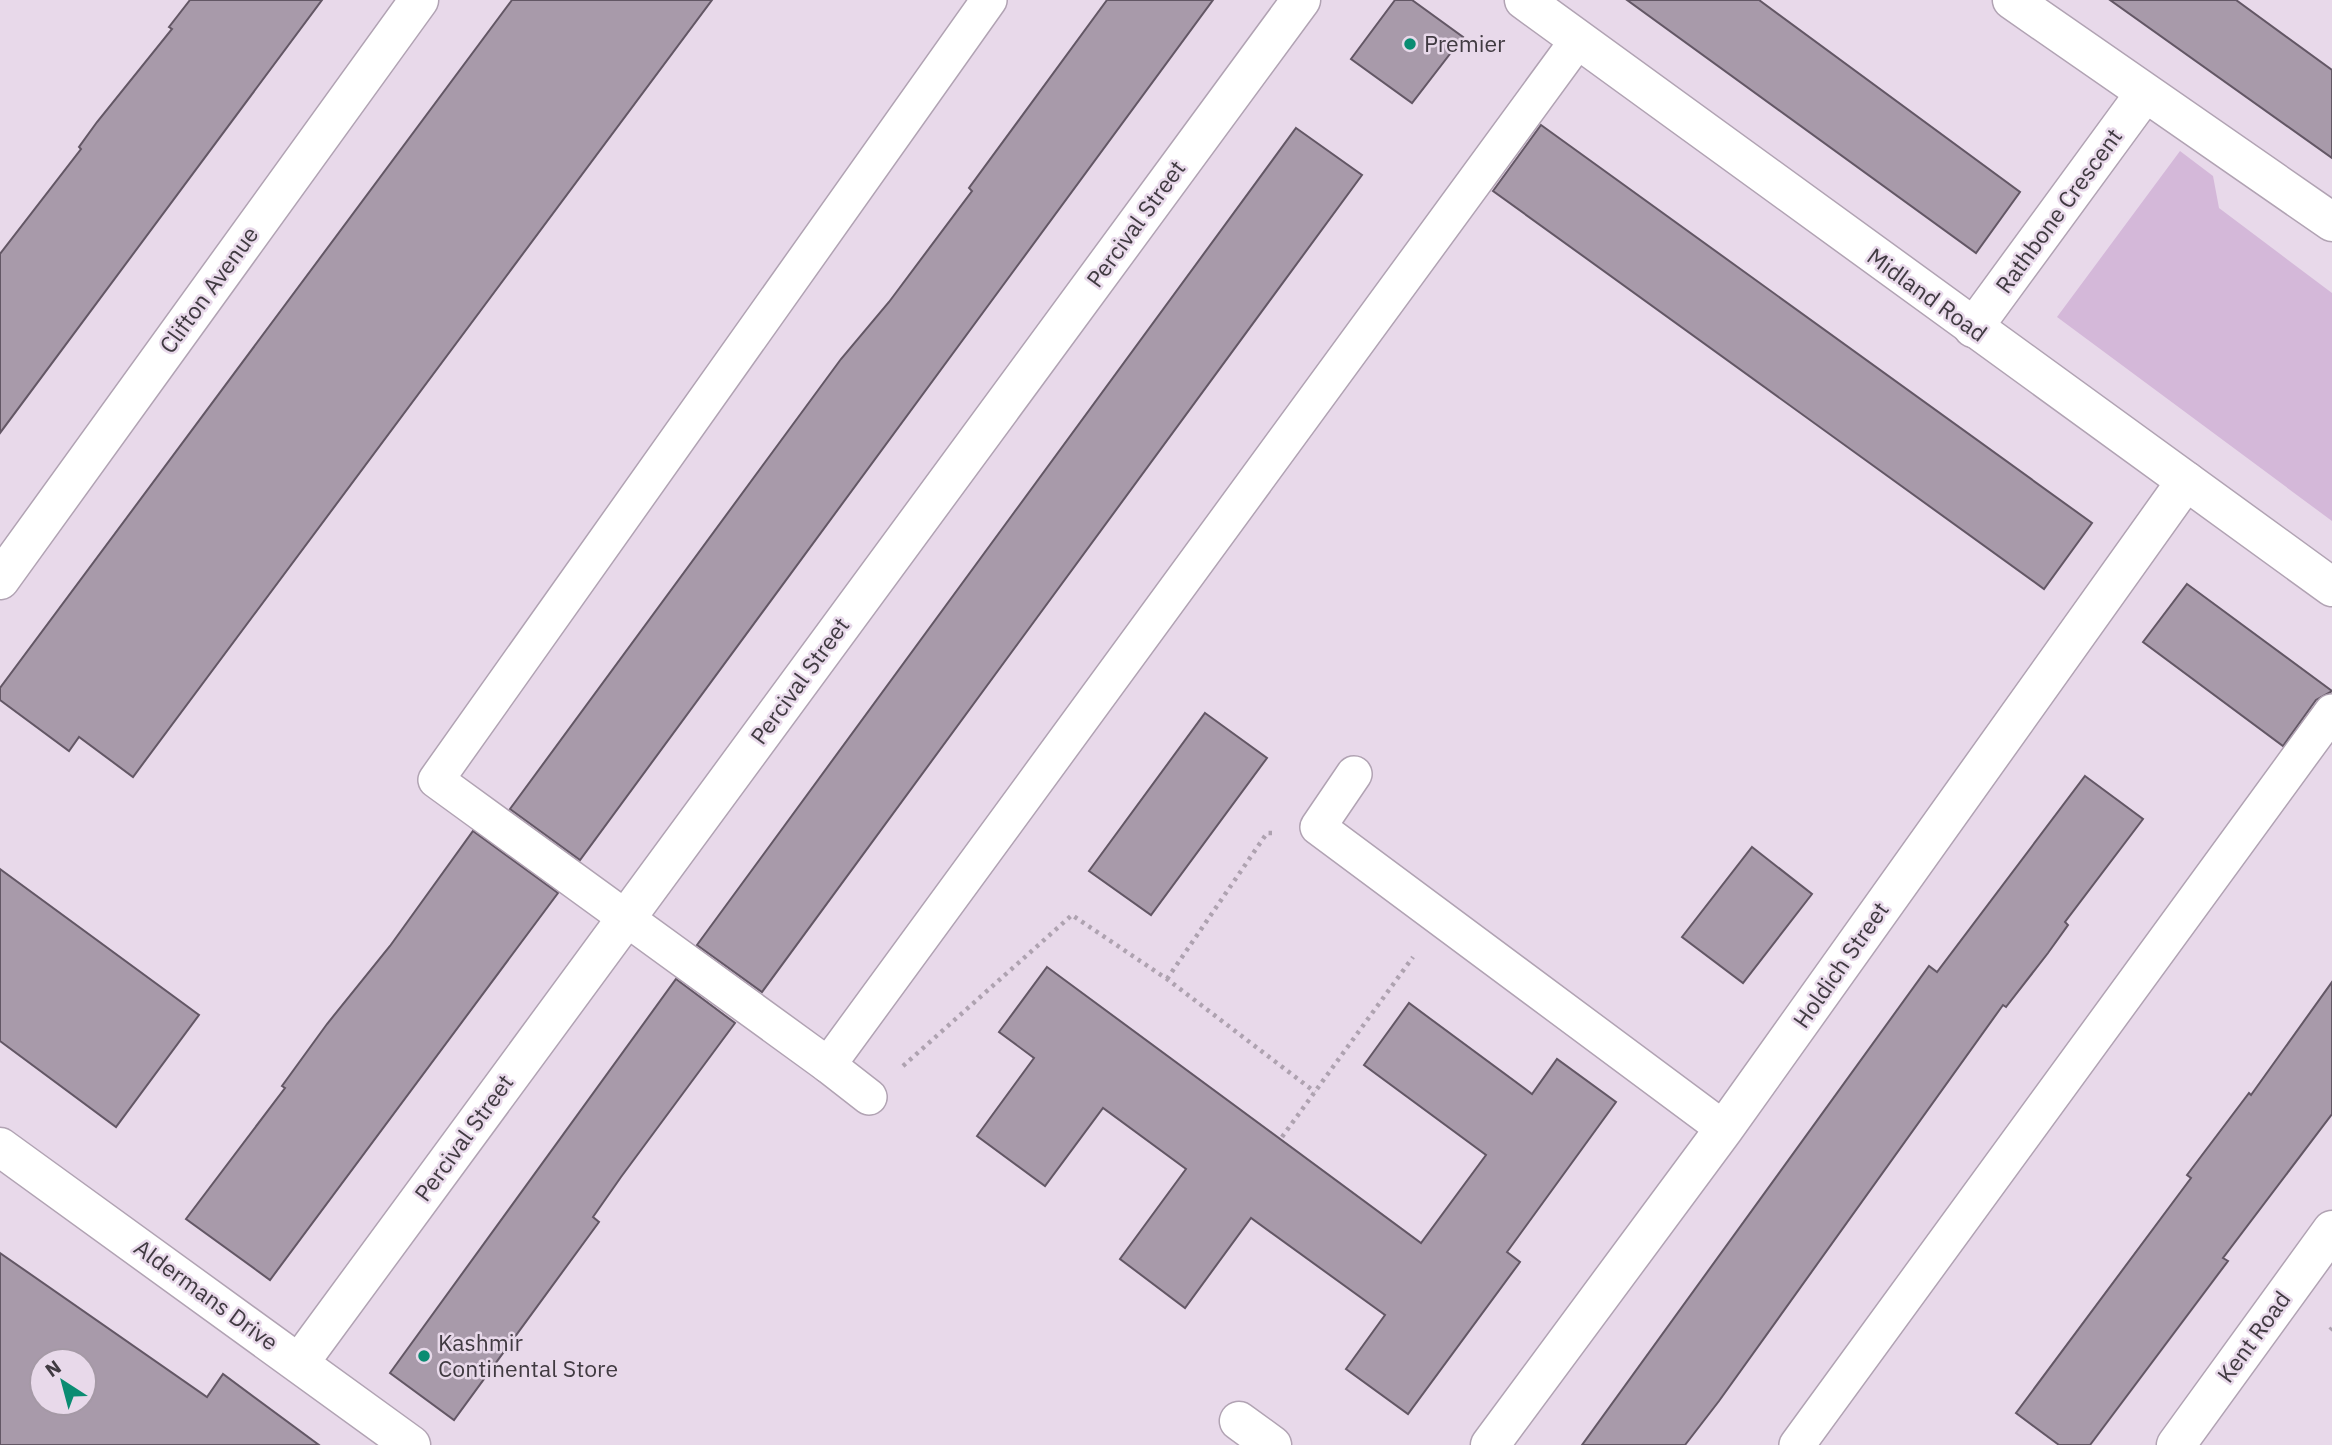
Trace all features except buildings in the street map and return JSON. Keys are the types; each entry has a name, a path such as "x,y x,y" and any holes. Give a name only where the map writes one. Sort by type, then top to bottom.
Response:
{"street":[{"name":"Clifton Avenue","path":"0,580 419,0"},
{"name":"Percival Street","path":"300,1362 1301,0"},
{"name":"Midland Road","path":"1524,0 2332,587"},
{"path":"2012,0 2332,222"},
{"name":"Rathbone Crescent","path":"1973,328 2145,93"},
{"name":"Holdich Street","path":"1490,1445 1724,1129 2186,481"},
{"name":"Aldermans Drive","path":"0,1147 411,1445"},
{"name":"Kent Road","path":"2176,1445 2332,1230"},
{"path":"1239,1421 1272,1445"}],"lane":[{"path":"869,1097 436,780 989,0"},
{"path":"828,1065 1578,40"},
{"path":"1797,1445 2332,712"},
{"path":"1354,774 1318,827 1442,916 1724,1129"}],"path":[{"path":"1167,979 1268,833 1318,827"},
{"path":"869,1097 1072,915 1167,979 1315,1092"},
{"path":"1282,1136 1442,916"}],"shaded area":[{"path":"2180,151 2213,176 2219,208 2332,293 2332,521 2057,317"}],"place":[{"name":"Premier","path":"1410,44"},
{"name":"Kashmir Continental Store","path":"424,1356"}]}
